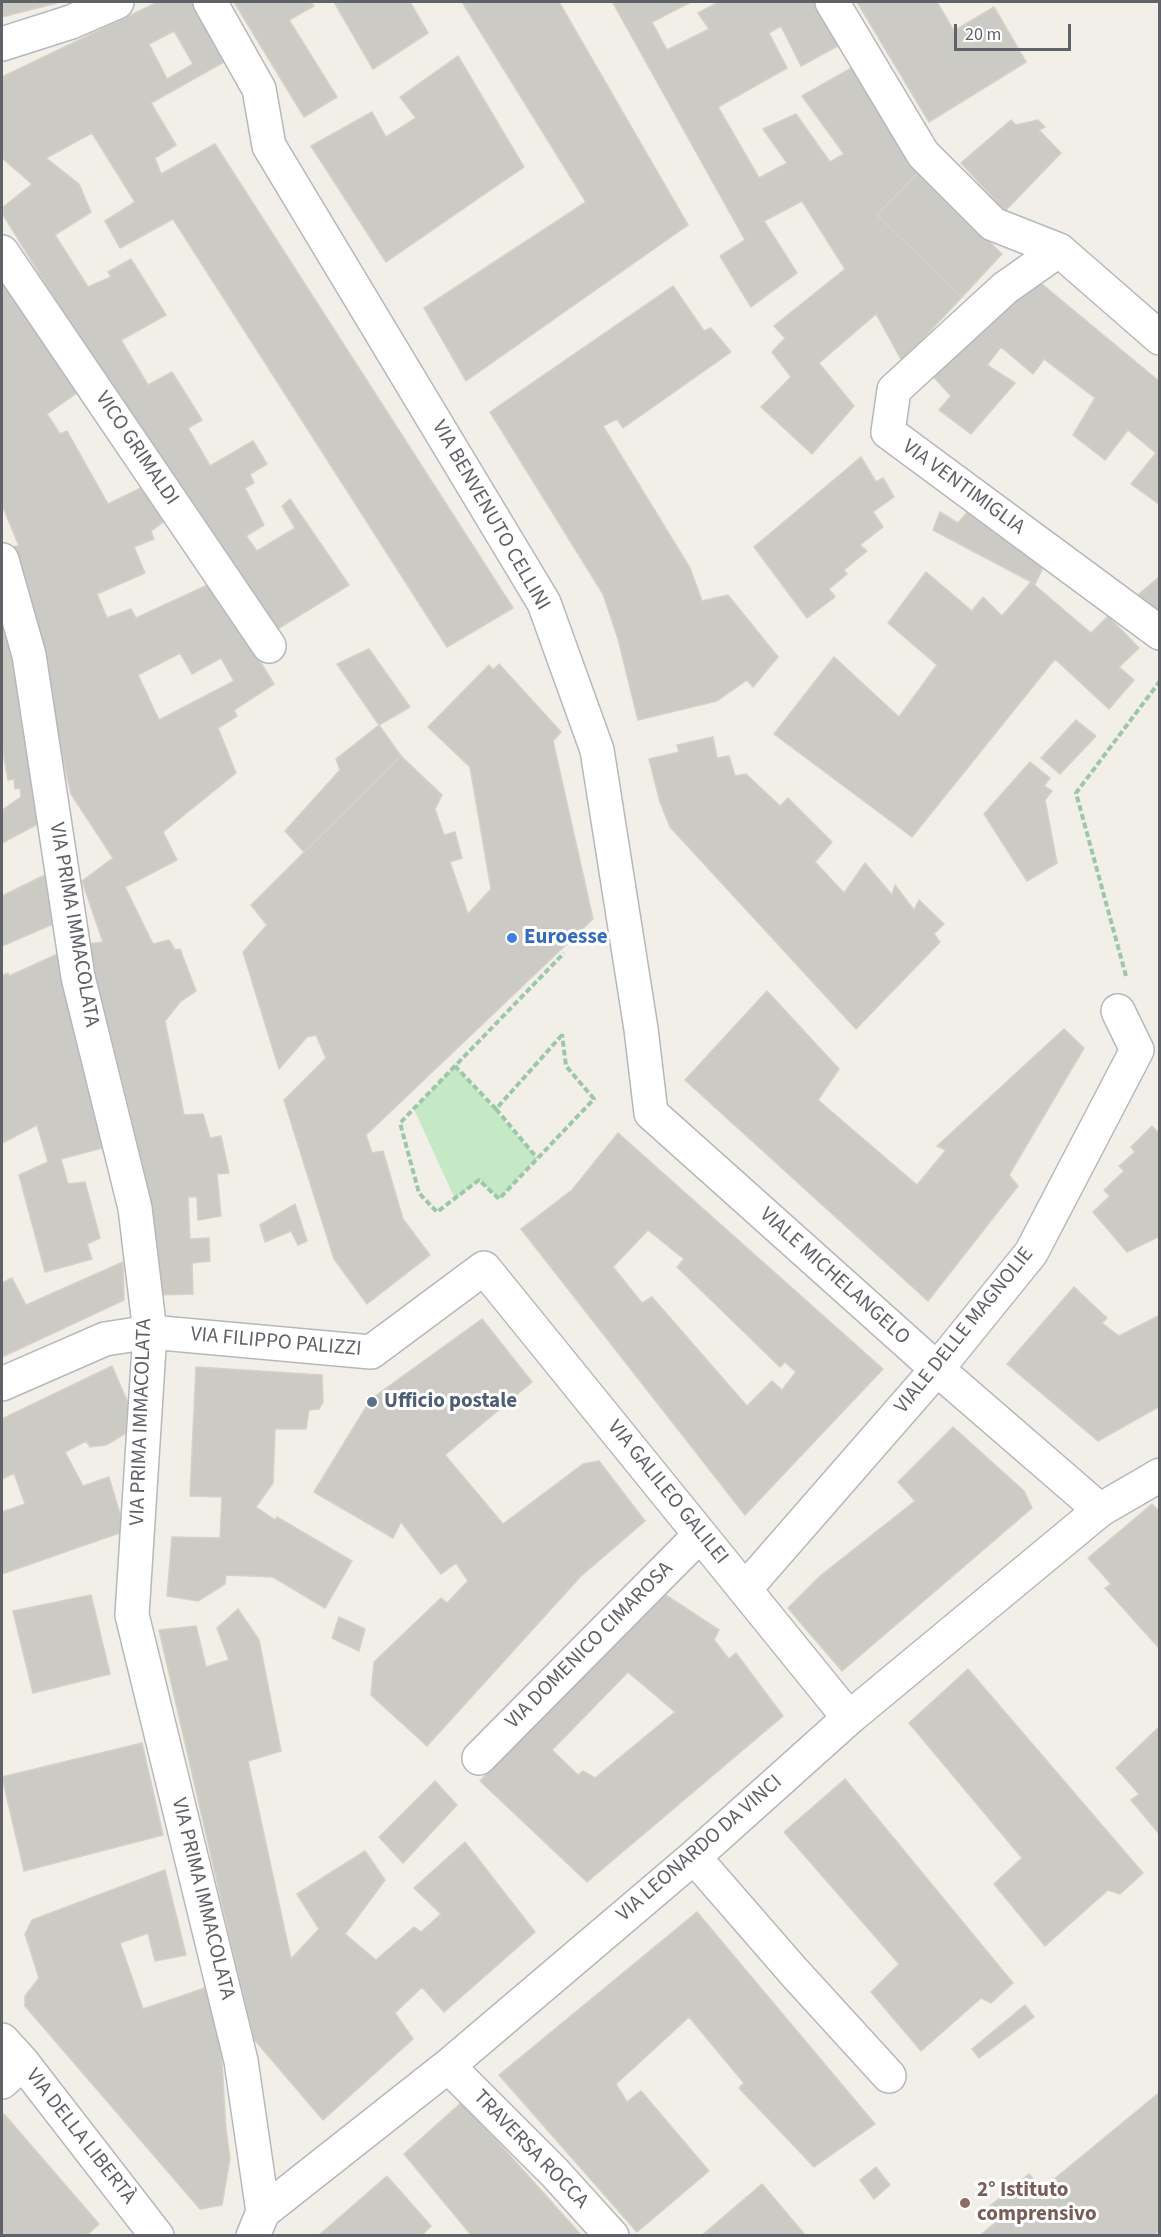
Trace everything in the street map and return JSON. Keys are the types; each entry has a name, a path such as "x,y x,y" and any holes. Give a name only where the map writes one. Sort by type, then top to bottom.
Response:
{"street":[{"path":"2,44 63,12 117,2"},
{"name":"VIA BENVENUTO CELLINI","path":"210,2 259,89 269,146 544,603 597,750 641,1029 651,1113"},
{"path":"832,2 922,154 993,224 1059,250 1160,338"},
{"name":"VIA VENTIMIGLIA","path":"1059,250 1005,288 894,390 888,432 1160,633"},
{"name":"VICO GRIMALDI","path":"2,252 269,646"},
{"name":"VIA PRIMA IMMACOLATA","path":"2,560 29,655 78,977 135,1208 150,1332 132,1615 241,2061 258,2224"},
{"name":"VIALE DELLE MAGNOLIE","path":"746,1588 937,1369 1031,1253 1137,1050 1123,996"},
{"name":"VIALE MICHELANGELO","path":"651,1113 937,1369 1100,1510"},
{"name":"VIA FILIPPO PALIZZI","path":"2,1384 105,1339 150,1332 370,1352 484,1268"},
{"name":"VIA GALILEO GALILEI","path":"484,1268 700,1535 746,1588 849,1718"},
{"name":"VIA LEONARDO DA VINCI","path":"258,2224 694,1857 849,1718 1100,1510 1160,1475"},
{"name":"VIA DOMENICO CIMAROSA","path":"479,1758 700,1535"},
{"path":"694,1857 889,2076"},
{"name":"VIA DELLA LIBERTÀ","path":"9,2062 157,2235"},
{"name":"TRAVERSA ROCCA","path":"448,2066 555,2173 612,2235"}],"path":[{"path":"1123,996 1076,793 1160,681"},
{"path":"496,1109 562,1034 566,1066 594,1099 498,1199 479,1180 437,1212 418,1193 399,1124 564,953"},
{"path":"455,1066 496,1109 537,1158"}],"green space":[{"path":"455,1066 537,1158 499,1199 479,1180 455,1199 414,1109"}],"building":[{"path":"2,2 56,2 57,3 2,17"},
{"path":"158,2 200,2 231,58 151,103 176,145 155,158 161,174 215,144 513,608 447,647 173,219 120,248 105,221 135,202 92,133 46,158 79,184 91,212 55,235 88,287 111,277 108,272 131,259 166,315 121,340 148,385 172,372 202,420 188,428 210,466 253,441 267,464 250,474 254,483 245,488 264,525 246,536 257,551 295,528 282,506 290,499 349,585 271,633 134,427 2,213 2,208 32,184 2,158 2,77","holes":["174,31 193,64 167,79 149,44"]},
{"path":"234,2 311,2 314,6 289,20 337,97 304,117"},
{"path":"334,2 410,2 428,33 373,69"},
{"path":"462,2 559,2 688,225 466,381 424,308 586,202"},
{"path":"691,2 652,22 667,50 709,29 698,13 719,2 822,2 845,42 801,66 781,26 769,33 787,68 718,107 759,178 787,163 763,129 796,114 830,162 844,154 802,96 855,66 872,99 918,173 877,215 962,297 902,361 876,314 819,363 854,406 812,454 761,407 791,377 772,352 785,338 774,326 845,269 802,201 764,221 797,273 751,307 720,256 745,240 613,3"},
{"path":"857,2 937,2 954,31 994,7 1026,62 929,122"},
{"path":"458,56 524,167 386,262 311,146 372,112 386,137 416,118 400,97"},
{"path":"1011,120 1016,125 1038,120 1045,127 1039,130 1061,153 1005,211 961,163"},
{"path":"918,173 1002,254 962,297 877,215"},
{"path":"2,251 84,388 47,414 60,434 67,431 108,504 147,485 166,520 151,531 154,539 134,547 145,573 97,594 107,618 131,609 136,618 212,583 274,684 234,710 237,716 218,728 236,773 163,832 177,860 125,887 153,944 169,940 175,950 180,949 196,991 180,1002 165,1021 184,1115 203,1114 210,1138 221,1136 229,1173 217,1174 221,1216 198,1220 197,1197 188,1197 190,1239 209,1238 210,1261 192,1263 193,1294 158,1295 150,1201 87,944 103,942 82,881 113,858 71,794 39,653 9,547 19,546 2,505","holes":["180,653 192,674 221,658 234,681 159,720 138,675"]},
{"path":"1031,275 1160,382 1160,505 1131,484 1156,453 1128,430 1105,460 1073,435 1095,398 1044,359 1033,374 1001,347 987,365 1015,383 971,434 939,410 951,396 928,371"},
{"path":"673,286 704,331 711,328 731,352 623,428 617,419 603,426 690,568 702,601 728,595 778,657 753,687 747,680 717,701 638,720 618,639 603,594 490,412"},
{"path":"861,457 876,482 883,478 894,497 873,512 883,527 860,545 867,551 844,570 847,574 829,589 835,597 807,618 754,547"},
{"path":"971,508 1050,554 1035,584 933,530 940,512 958,523"},
{"path":"926,572 972,611 983,597 1002,616 1031,582 1091,633 1108,616 1139,648 1119,667 1134,680 1109,709 1055,659 912,837 774,734 834,657 899,717 937,665 888,623"},
{"path":"1160,576 1160,621 1132,600"},
{"path":"2,592 49,818 2,843 2,810 21,797 20,788 15,789 14,779 8,780 2,747"},
{"path":"369,649 410,707 379,725 337,664"},
{"path":"499,664 561,732 553,741 593,919 366,1135 372,1153 383,1151 403,1219 430,1255 367,1304 334,1259 284,1100 326,1058 316,1035 307,1037 279,1069 243,952 267,925 251,905 401,756 442,795 435,809 444,835 455,832 462,858 450,862 468,914 491,889 470,767 428,727 489,665 493,670"},
{"path":"1076,720 1096,736 1060,774 1041,758"},
{"path":"379,725 401,756 304,852 285,831 340,770 336,759"},
{"path":"713,737 717,758 729,756 735,776 746,774 780,806 788,798 832,842 815,862 844,893 865,863 892,895 895,885 914,910 919,900 944,924 934,934 940,942 856,1029 670,827 660,802 649,759 679,752 677,745"},
{"path":"1030,762 1050,778 1044,786 1052,791 1045,800 1057,863 1027,881 984,814"},
{"path":"53,871 53,924 2,946 2,896"},
{"path":"62,952 106,1147 61,1159 68,1184 85,1182 100,1238 87,1244 92,1259 45,1272 19,1175 48,1162 37,1125 2,1143 2,976 8,973 9,976"},
{"path":"767,991 839,1069 818,1100 917,1185 946,1150 937,1146 1064,1029 1084,1048 1009,1175 1018,1186 928,1301 685,1080"},
{"path":"1152,1126 1160,1134 1160,1236 1127,1252 1093,1212 1110,1196 1104,1190 1124,1171 1119,1166 1135,1152 1131,1147"},
{"path":"618,1133 883,1369 745,1515 521,1229 572,1190","holes":["648,1230 684,1259 677,1267 780,1367 785,1362 796,1372 782,1390 772,1381 747,1406 652,1297 642,1303 613,1267"]},
{"path":"295,1204 307,1241 298,1245 291,1231 265,1242 260,1225"},
{"path":"123,1262 124,1300 2,1357 2,1283 12,1278 26,1305"},
{"path":"1074,1287 1107,1318 1102,1323 1119,1336 1160,1315 1160,1406 1098,1441 1007,1364"},
{"path":"482,1319 532,1382 445,1455 503,1524 583,1464 599,1461 645,1521 581,1576 427,1746 371,1695 374,1662 441,1598 447,1603 468,1581 456,1563 441,1574 401,1522 393,1538 314,1492 371,1399"},
{"path":"112,1366 138,1426 106,1445 90,1447 86,1441 65,1452 83,1486 109,1477 125,1531 2,1574 2,1512 25,1504 14,1473 2,1479 2,1419"},
{"path":"196,1367 322,1375 323,1402 319,1409 309,1410 306,1429 275,1429 273,1483 256,1507 275,1520 277,1517 352,1561 325,1608 273,1577 226,1575 225,1584 198,1601 167,1596 172,1537 220,1538 222,1497 190,1496"},
{"path":"953,1427 1024,1491 1032,1508 842,1671 788,1608 820,1576 915,1501 898,1482"},
{"path":"1152,1504 1160,1512 1158,1647 1105,1588 1111,1584 1088,1558"},
{"path":"655,1588 719,1630 714,1640 729,1659 736,1653 783,1716 587,1882 480,1781","holes":["628,1672 675,1712 595,1778 583,1771 578,1775 552,1750"]},
{"path":"91,1595 110,1674 33,1693 13,1611"},
{"path":"238,1609 259,1640 281,1751 248,1761 291,1959 319,1929 297,1894 365,1851 385,1880 345,1934 376,1960 414,1927 421,1932 441,1914 414,1888 465,1842 535,1932 444,2012 422,1987 395,2013 413,2039 323,2120 253,2038 159,1630 196,1626 206,1667 229,1660 217,1628"},
{"path":"339,1617 365,1629 359,1651 332,1638"},
{"path":"968,1669 1143,1873 1120,1894 1108,1890 1045,1946 994,1884 1022,1858 909,1723"},
{"path":"1160,1726 1160,1835 1131,1800 1139,1794 1116,1768"},
{"path":"142,1743 163,1835 24,1871 2,1777"},
{"path":"845,1779 1013,1983 991,2003 981,1998 921,2051 871,1992 899,1964 784,1832"},
{"path":"435,1781 457,1805 403,1863 379,1837"},
{"path":"165,1870 186,1955 155,1961 148,1933 120,1943 143,2009 214,1985 230,2158 222,2205 200,2209 25,2006 25,1996 39,1978 25,1934 32,1920"},
{"path":"697,1912 875,2124 814,2167 739,2088 744,2083 689,2017 616,2084 627,2102 641,2091 709,2171 637,2232 499,2075"},
{"path":"1025,2005 1034,2017 979,2058 972,2049"},
{"path":"1160,2092 1160,2230 1153,2236 979,2236 995,2223 985,2210 1029,2174 1042,2189"},
{"path":"462,2102 582,2236 472,2236 404,2154"},
{"path":"4,2114 99,2224 86,2236 2,2236 2,2116"},
{"path":"876,2167 890,2185 874,2199 860,2180"},
{"path":"387,2176 431,2226 421,2236 318,2236"},
{"path":"762,2184 806,2236 701,2236"}],"place":[{"name":"Euroesse","path":"512,938"},
{"name":"Ufficio postale","path":"372,1402"},
{"name":"2° Istituto comprensivo","path":"965,2203"}]}
